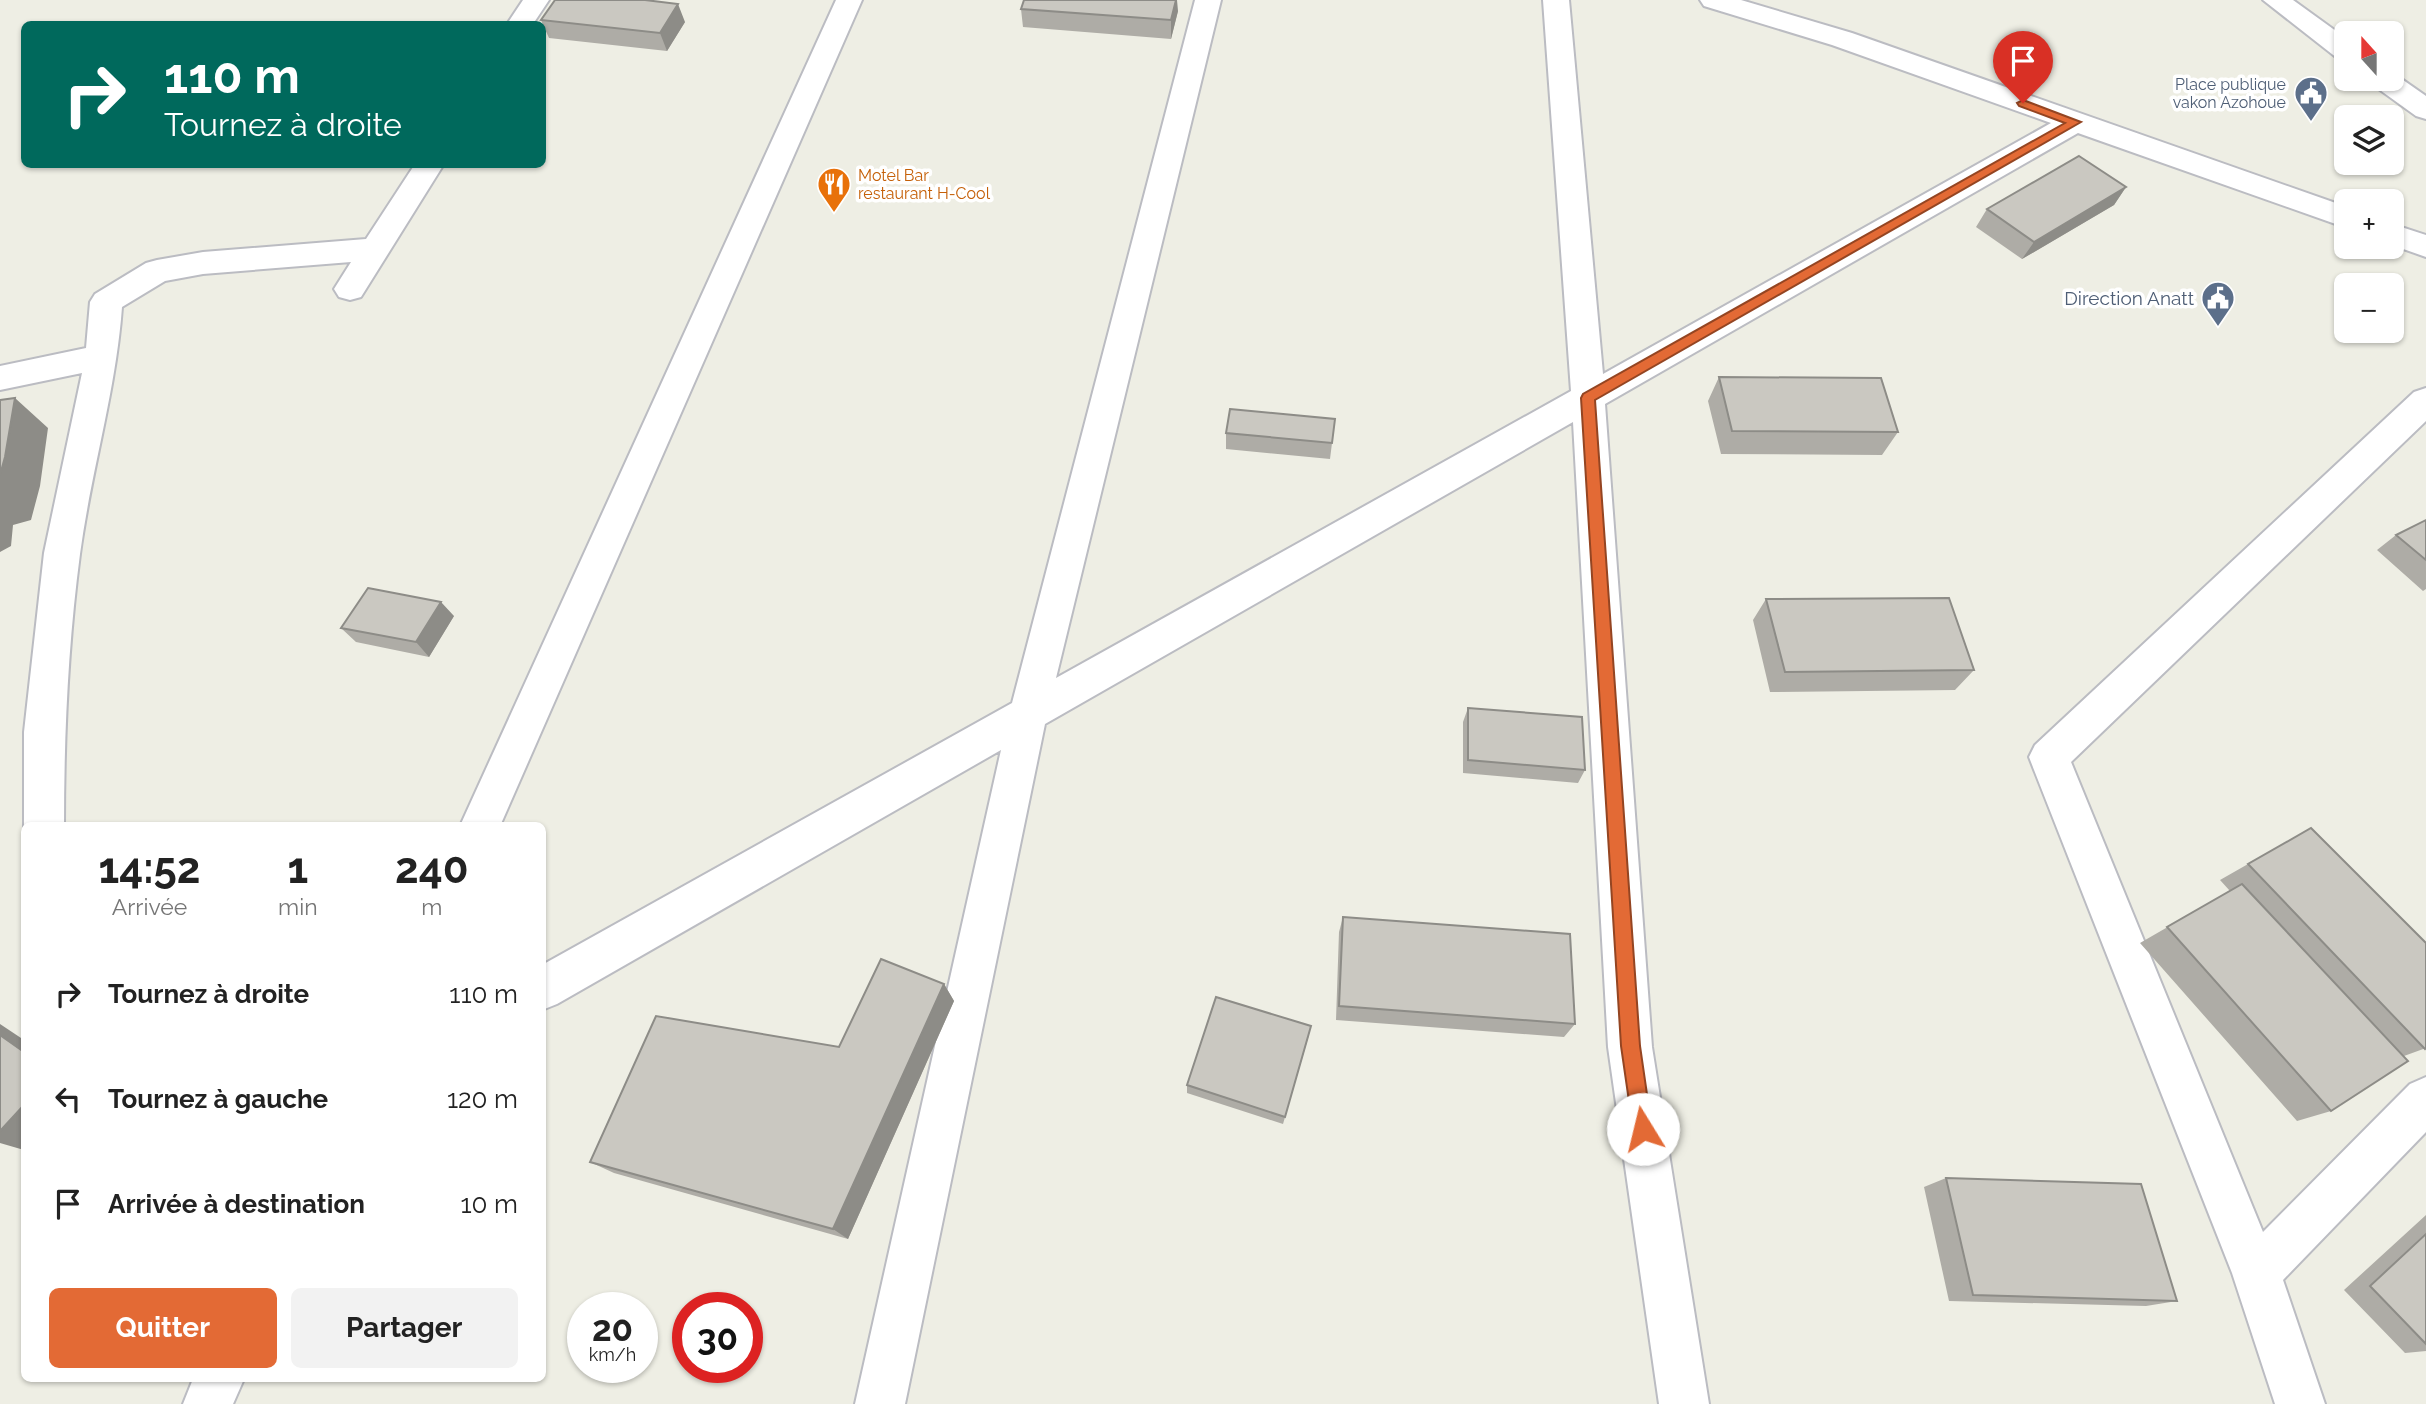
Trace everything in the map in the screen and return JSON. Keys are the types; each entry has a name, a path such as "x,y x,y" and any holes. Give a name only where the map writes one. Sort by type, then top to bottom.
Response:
{"street":[{"path":"522,21 536,0"},
{"path":"482,822 849,0"},
{"path":"880,1404 1028,715 1208,0"},
{"path":"1556,0 1588,398 1630,1046 1684,1404"},
{"path":"1713,0 1842,38 2334,213"},
{"path":"2276,0 2334,42"},
{"path":"2404,86 2426,110"},
{"path":"546,987 2075,122"},
{"path":"350,289 427,168"},
{"path":"2404,238 2426,246"},
{"path":"44,822 44,732 62,554 102,357 106,302 157,271 203,263 375,249"},
{"path":"0,378 102,357"},
{"path":"2300,1404 2256,1273 2049,757 2426,401"},
{"path":"2256,1273 2426,1100"},
{"path":"208,1404 218,1382"}],"building":[{"path":"555,0 645,0 678,4 660,33 541,20"},
{"path":"1024,0 1176,0 1171,20 1021,9"},
{"path":"2079,156 2126,187 2034,242 1987,209"},
{"path":"1719,377 1881,378 1898,432 1732,431"},
{"path":"15,398 5,457 0,475 0,400"},
{"path":"1230,409 1335,419 1332,443 1226,433"},
{"path":"2426,520 2426,560 2396,535"},
{"path":"368,588 441,602 416,642 341,628"},
{"path":"1949,598 1974,670 1785,672 1766,599"},
{"path":"1468,708 1582,717 1585,770 1468,760"},
{"path":"2311,828 2426,943 2425,1049 2248,864"},
{"path":"2242,884 2408,1061 2331,1111 2167,927"},
{"path":"1343,917 1570,934 1575,1024 1339,1006"},
{"path":"881,959 944,984 833,1229 590,1162 656,1016 839,1047"},
{"path":"1216,997 1311,1026 1285,1117 1187,1085"},
{"path":"0,1035 21,1050 21,1108 0,1131"},
{"path":"1946,1178 2141,1184 2177,1301 1973,1295"},
{"path":"2426,1234 2426,1344 2370,1286"}],"place":[{"name":"Place publique vakon Azohoue","path":"2311,123"},
{"name":"Motel Bar restaurant H-Cool","path":"834,214"},
{"name":"Direction Anatt","path":"2218,328"}],"route":[{"path":"1643,1129 1630,1046 1588,398 2075,122 2023,103"}]}
